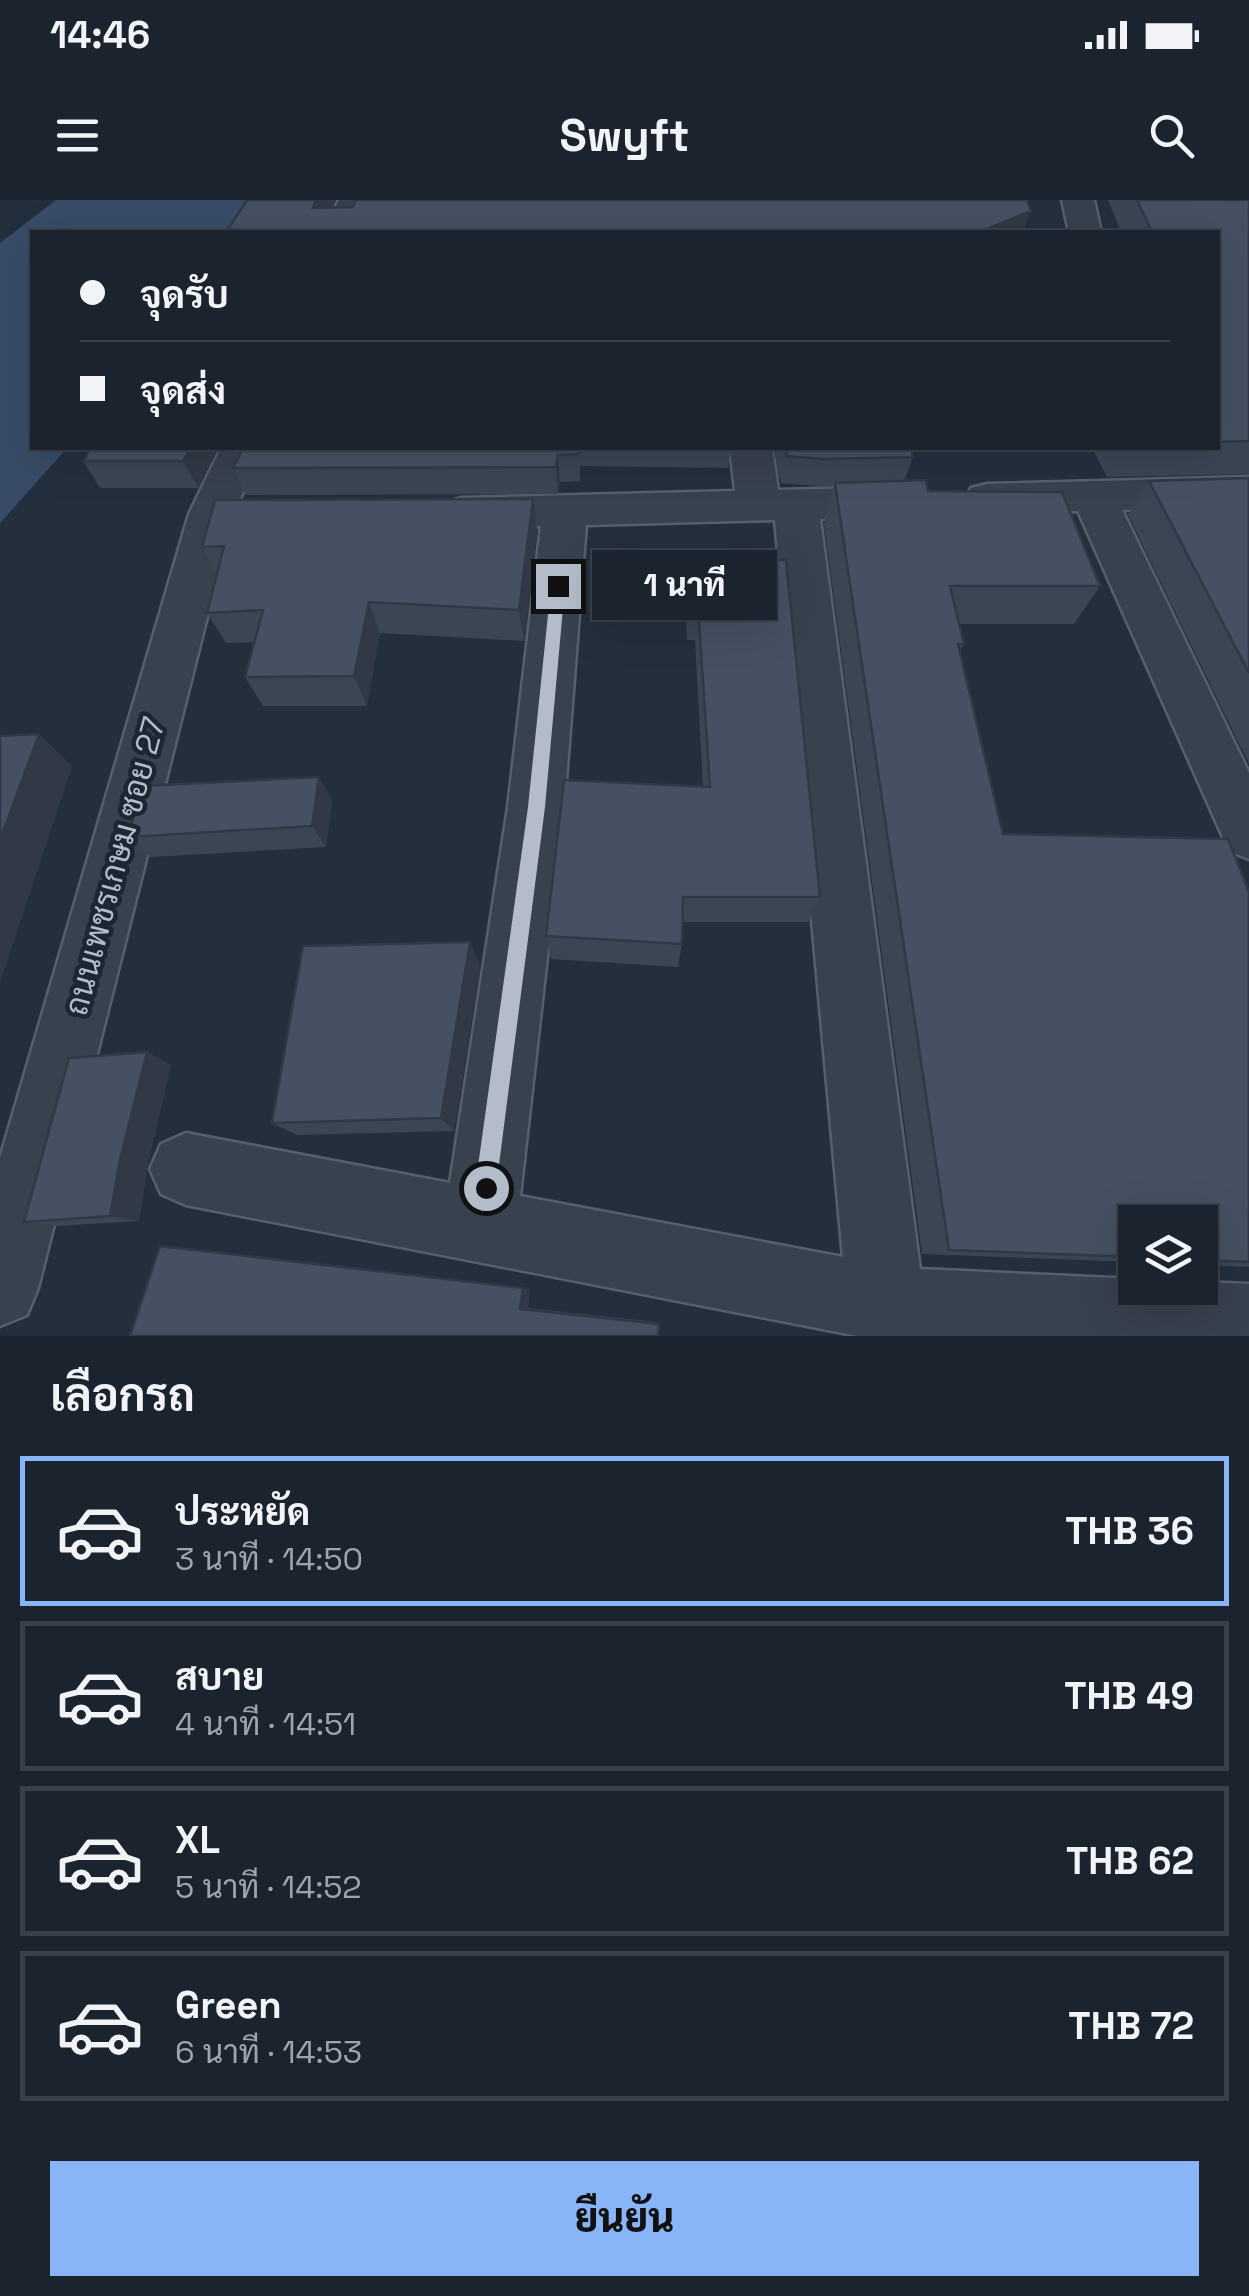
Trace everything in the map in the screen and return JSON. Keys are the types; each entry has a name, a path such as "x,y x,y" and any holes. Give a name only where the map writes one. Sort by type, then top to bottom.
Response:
{"street":[{"path":"341,230 355,200"},
{"path":"1078,200 1085,230"},
{"name":"ถนนเพชรเกษม ซอย 27","path":"0,1288 231,514 242,450"},
{"path":"752,450 778,507 886,1303"},
{"path":"428,513 1249,492"},
{"path":"1092,496 1249,833"},
{"path":"480,1226 536,807 565,512"},
{"path":"186,1169 886,1303 930,1309 1249,1323"}],"water":[{"path":"56,200 264,200 246,230 30,230 30,450 65,450 0,523 0,243"}],"building":[{"path":"247,200 316,200 313,208 353,207 355,200 1027,200 1031,211 985,230 227,230"},
{"path":"1137,200 1249,200 1249,441 1220,442 1220,230 1151,230"},
{"path":"90,450 190,450 183,461 83,461"},
{"path":"242,450 579,450 578,454 558,455 556,467 233,468"},
{"path":"786,450 911,450 913,457 823,459 787,456"},
{"path":"1249,478 1249,673 1149,481"},
{"path":"926,480 928,491 1062,492 1100,586 950,586 964,644 958,644 1003,834 1228,839 1249,892 1249,1262 1218,1261 1218,1205 1118,1205 1118,1256 949,1250 835,483"},
{"path":"533,499 519,610 369,602 354,676 245,677 263,610 207,613 224,546 202,547 215,500"},
{"path":"688,560 786,560 820,897 683,897 682,944 546,936 564,780 710,787 698,606 691,606"},
{"path":"39,734 0,840 0,736"},
{"path":"319,777 312,826 128,837 142,786"},
{"path":"470,942 441,1118 272,1123 303,946"},
{"path":"147,1052 110,1216 24,1222 69,1058"},
{"path":"160,1246 523,1288 520,1309 659,1324 658,1336 130,1336"}],"route":[{"path":"486,1188 536,807 558,586"}]}
